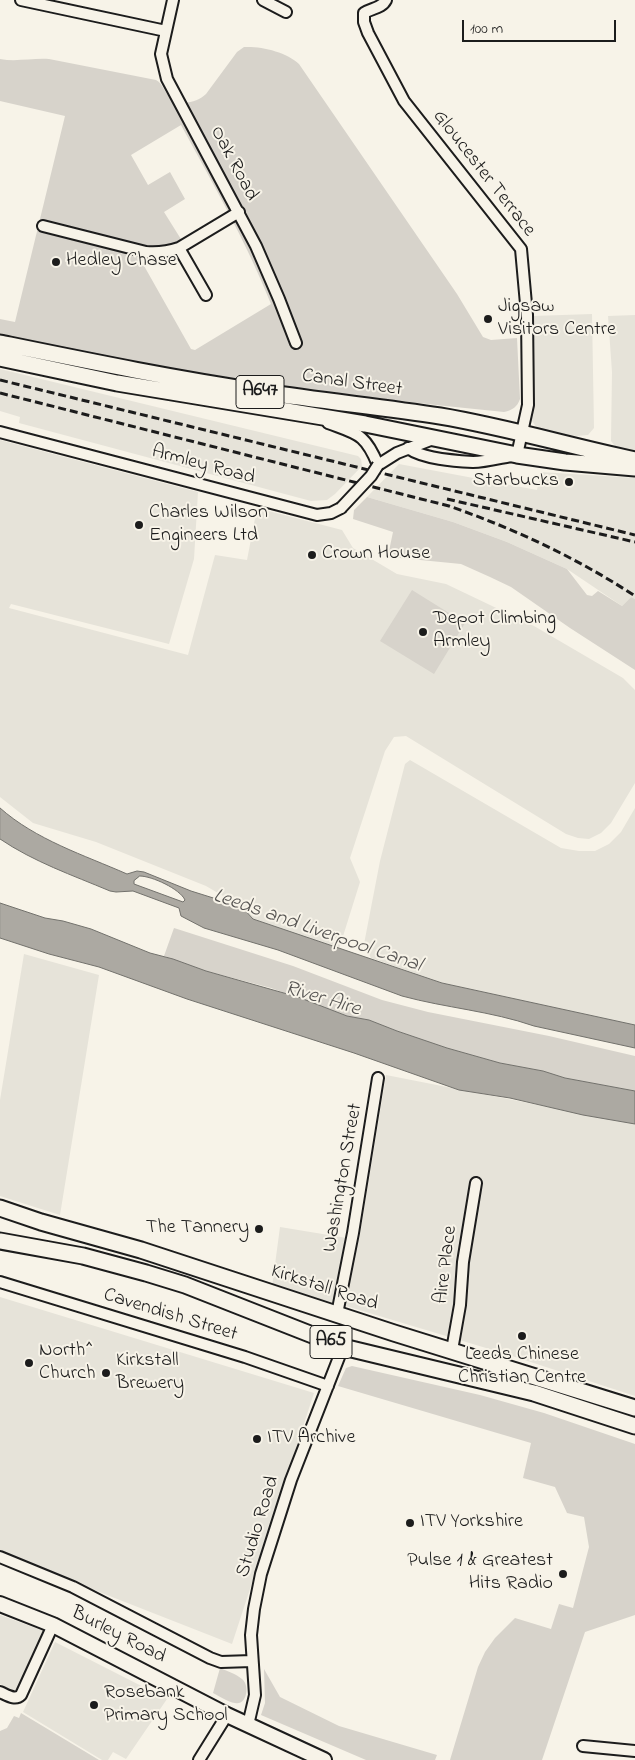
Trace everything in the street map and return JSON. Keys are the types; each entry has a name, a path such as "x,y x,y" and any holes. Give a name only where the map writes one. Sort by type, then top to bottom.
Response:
{"main road":[{"name":"Canal Street","path":"0,343 165,376 263,392 440,416 522,432"},
{"name":"Canal Street","path":"0,358 117,383 298,412 436,438"},
{"name":"A647","path":"522,432 568,445 635,460"},
{"name":"A647","path":"436,438 517,455 565,462 635,468"},
{"name":"Kirkstall Road","path":"0,1208 41,1222 141,1250 394,1333 635,1408"},
{"name":"A65","path":"0,1241 83,1256 185,1284 343,1347 534,1394 635,1426"},
{"path":"285,1323 279,1315 279,1308 294,1300"},
{"path":"394,1333 399,1342 398,1352 394,1359"}],"street":[{"path":"21,0 166,31"},
{"name":"Oak Road","path":"173,0 161,54 167,79 239,212 279,299 296,342"},
{"path":"263,0 286,12"},
{"name":"Gloucester Terrace","path":"386,0 379,7 371,8 364,13 364,22 378,55 404,101 521,249 528,329 528,406 517,455"},
{"path":"43,226 146,252 168,252 179,248 239,212"},
{"path":"179,248 206,295"},
{"path":"298,412 359,434 371,448 378,465"},
{"name":"Armley Road","path":"0,432 317,515 331,513 341,508 371,476 378,465 408,448 436,438"},
{"path":"408,448 415,453 430,457 475,462 517,455"},
{"name":"Washington Street","path":"337,1314 353,1232 378,1078"},
{"name":"Aire Place","path":"452,1350 460,1305 463,1262 476,1183"},
{"name":"Cavendish Street","path":"0,1282 244,1357 328,1386"},
{"name":"Studio Road","path":"248,1725 255,1695 251,1635 261,1574 290,1480 343,1347"},
{"name":"Burley Road","path":"0,1557 81,1591 215,1660 221,1662 252,1661"},
{"name":"Burley Road","path":"0,1604 53,1625 227,1715 319,1759"},
{"path":"0,1692 15,1698 21,1695 53,1625"},
{"path":"199,1760 227,1715"},
{"path":"583,1746 635,1752"}],"shaded area":[{"path":"244,47 266,49 288,56 299,64 457,294 483,337 491,340 517,338 520,399 514,408 504,412 314,390 188,371 0,337 0,319 15,322 65,116 0,101 0,59 49,59 156,80 167,94 177,102 182,103 198,100 206,94 237,52","holes":["181,125 240,235 271,304 195,350 191,349 143,264 172,260 189,252 164,212 185,199 170,172 148,185 131,155"]},
{"path":"592,314 594,428 588,435 577,436 552,433 537,428 532,421 531,410 531,335 533,316"},
{"path":"635,315 635,457 620,452 611,441 612,372 608,316"},
{"path":"0,369 358,456 361,459 362,466 327,500 311,501 19,423 20,417 0,411"},
{"path":"0,440 198,492 194,559 169,644 11,604 9,608 188,655 215,555 247,560 257,508 342,530 353,548 397,574 446,584 534,626 623,678 635,690 635,783 611,823 601,833 589,839 578,838 566,834 406,736 394,737 385,751 350,858 360,882 339,949 253,919 242,907 206,886 96,842 33,823 0,797"},
{"path":"399,464 537,490 541,472 635,478 635,599 631,597 622,606 567,569 507,542 453,522 367,497"},
{"path":"367,497 453,522 507,542 567,569 587,595 592,596 598,591 622,606 631,597 635,599 635,670 511,587 461,564 400,558 389,551 393,532 353,519 354,510"},
{"name":"Depot Climbing Armley","path":"412,590 465,623 434,674 380,641"},
{"path":"410,760 561,848 595,851 609,844 621,832 635,808 635,1025 443,983 371,958 364,944 380,861 405,764"},
{"path":"0,808 29,829 77,853 127,874 137,871 144,872 191,891 242,907 253,919 442,983 635,1025 635,1048 402,996 278,950 204,928 181,916 179,908 133,891 110,891 67,874 0,839","holes":["140,876 172,888 185,900 183,902 134,884 134,881"]},
{"name":"River Aire","path":"0,903 45,918 91,929 150,953 298,997 347,1016 369,1020 447,1048 565,1078 635,1091 635,1124 583,1115 510,1098 459,1090 354,1053 187,999 99,967 49,954 0,938"},
{"path":"174,928 293,966 382,1000 428,1012 549,1036 635,1056 635,1091 500,1063 447,1048 369,1020 347,1016 271,988 206,971 164,956"},
{"path":"24,954 99,975 60,1215 0,1196 0,1100"},
{"path":"386,1075 635,1124 635,1396 506,1354 346,1306 272,1287 280,1227 359,1240"},
{"path":"0,1297 314,1393 232,1644 0,1553"},
{"path":"352,1366 480,1395 544,1413 635,1444 635,1615 585,1632 542,1760 450,1760 478,1667 485,1652 495,1638 515,1618 551,1629 559,1604 573,1608 589,1547 584,1517 567,1513 555,1487 523,1478 531,1443 338,1386 346,1368"},
{"path":"0,1615 44,1631 16,1692 0,1684"},
{"name":"Rosebank Primary School","path":"55,1642 167,1699 126,1759 113,1752 108,1760 102,1760 23,1712"},
{"path":"220,1668 237,1676 244,1682 246,1694 245,1698 239,1703 232,1702 213,1693"},
{"path":"264,1669 280,1697 339,1726 437,1755 435,1760 366,1760 261,1715 265,1703"},
{"path":"21,1713 99,1760 0,1760 0,1731 7,1728 14,1716 19,1718"}],"railway":[{"path":"0,380 635,535"},
{"path":"0,393 449,506 498,524 545,545 591,569 635,596"},
{"path":"447,499 635,542"}],"place":[{"name":"Hedley Chase","path":"56,262"},
{"name":"Jigsaw Visitors Centre","path":"488,319"},
{"name":"Starbucks","path":"569,482"},
{"name":"Charles Wilson Engineers Ltd","path":"139,525"},
{"name":"Crown House","path":"312,555"},
{"name":"Depot Climbing Armley","path":"423,632"},
{"name":"The Tannery","path":"259,1229"},
{"name":"Leeds Chinese Christian Centre","path":"522,1336"},
{"name":"North^ Church","path":"29,1363"},
{"name":"Kirkstall Brewery","path":"106,1373"},
{"name":"ITV Archive","path":"257,1439"},
{"name":"ITV Yorkshire","path":"410,1523"},
{"name":"Pulse 1 & Greatest Hits Radio","path":"563,1574"},
{"name":"Rosebank Primary School","path":"94,1705"}],"water label":[{"name":"Leeds and Liverpool Canal","path":"317,932"}]}
